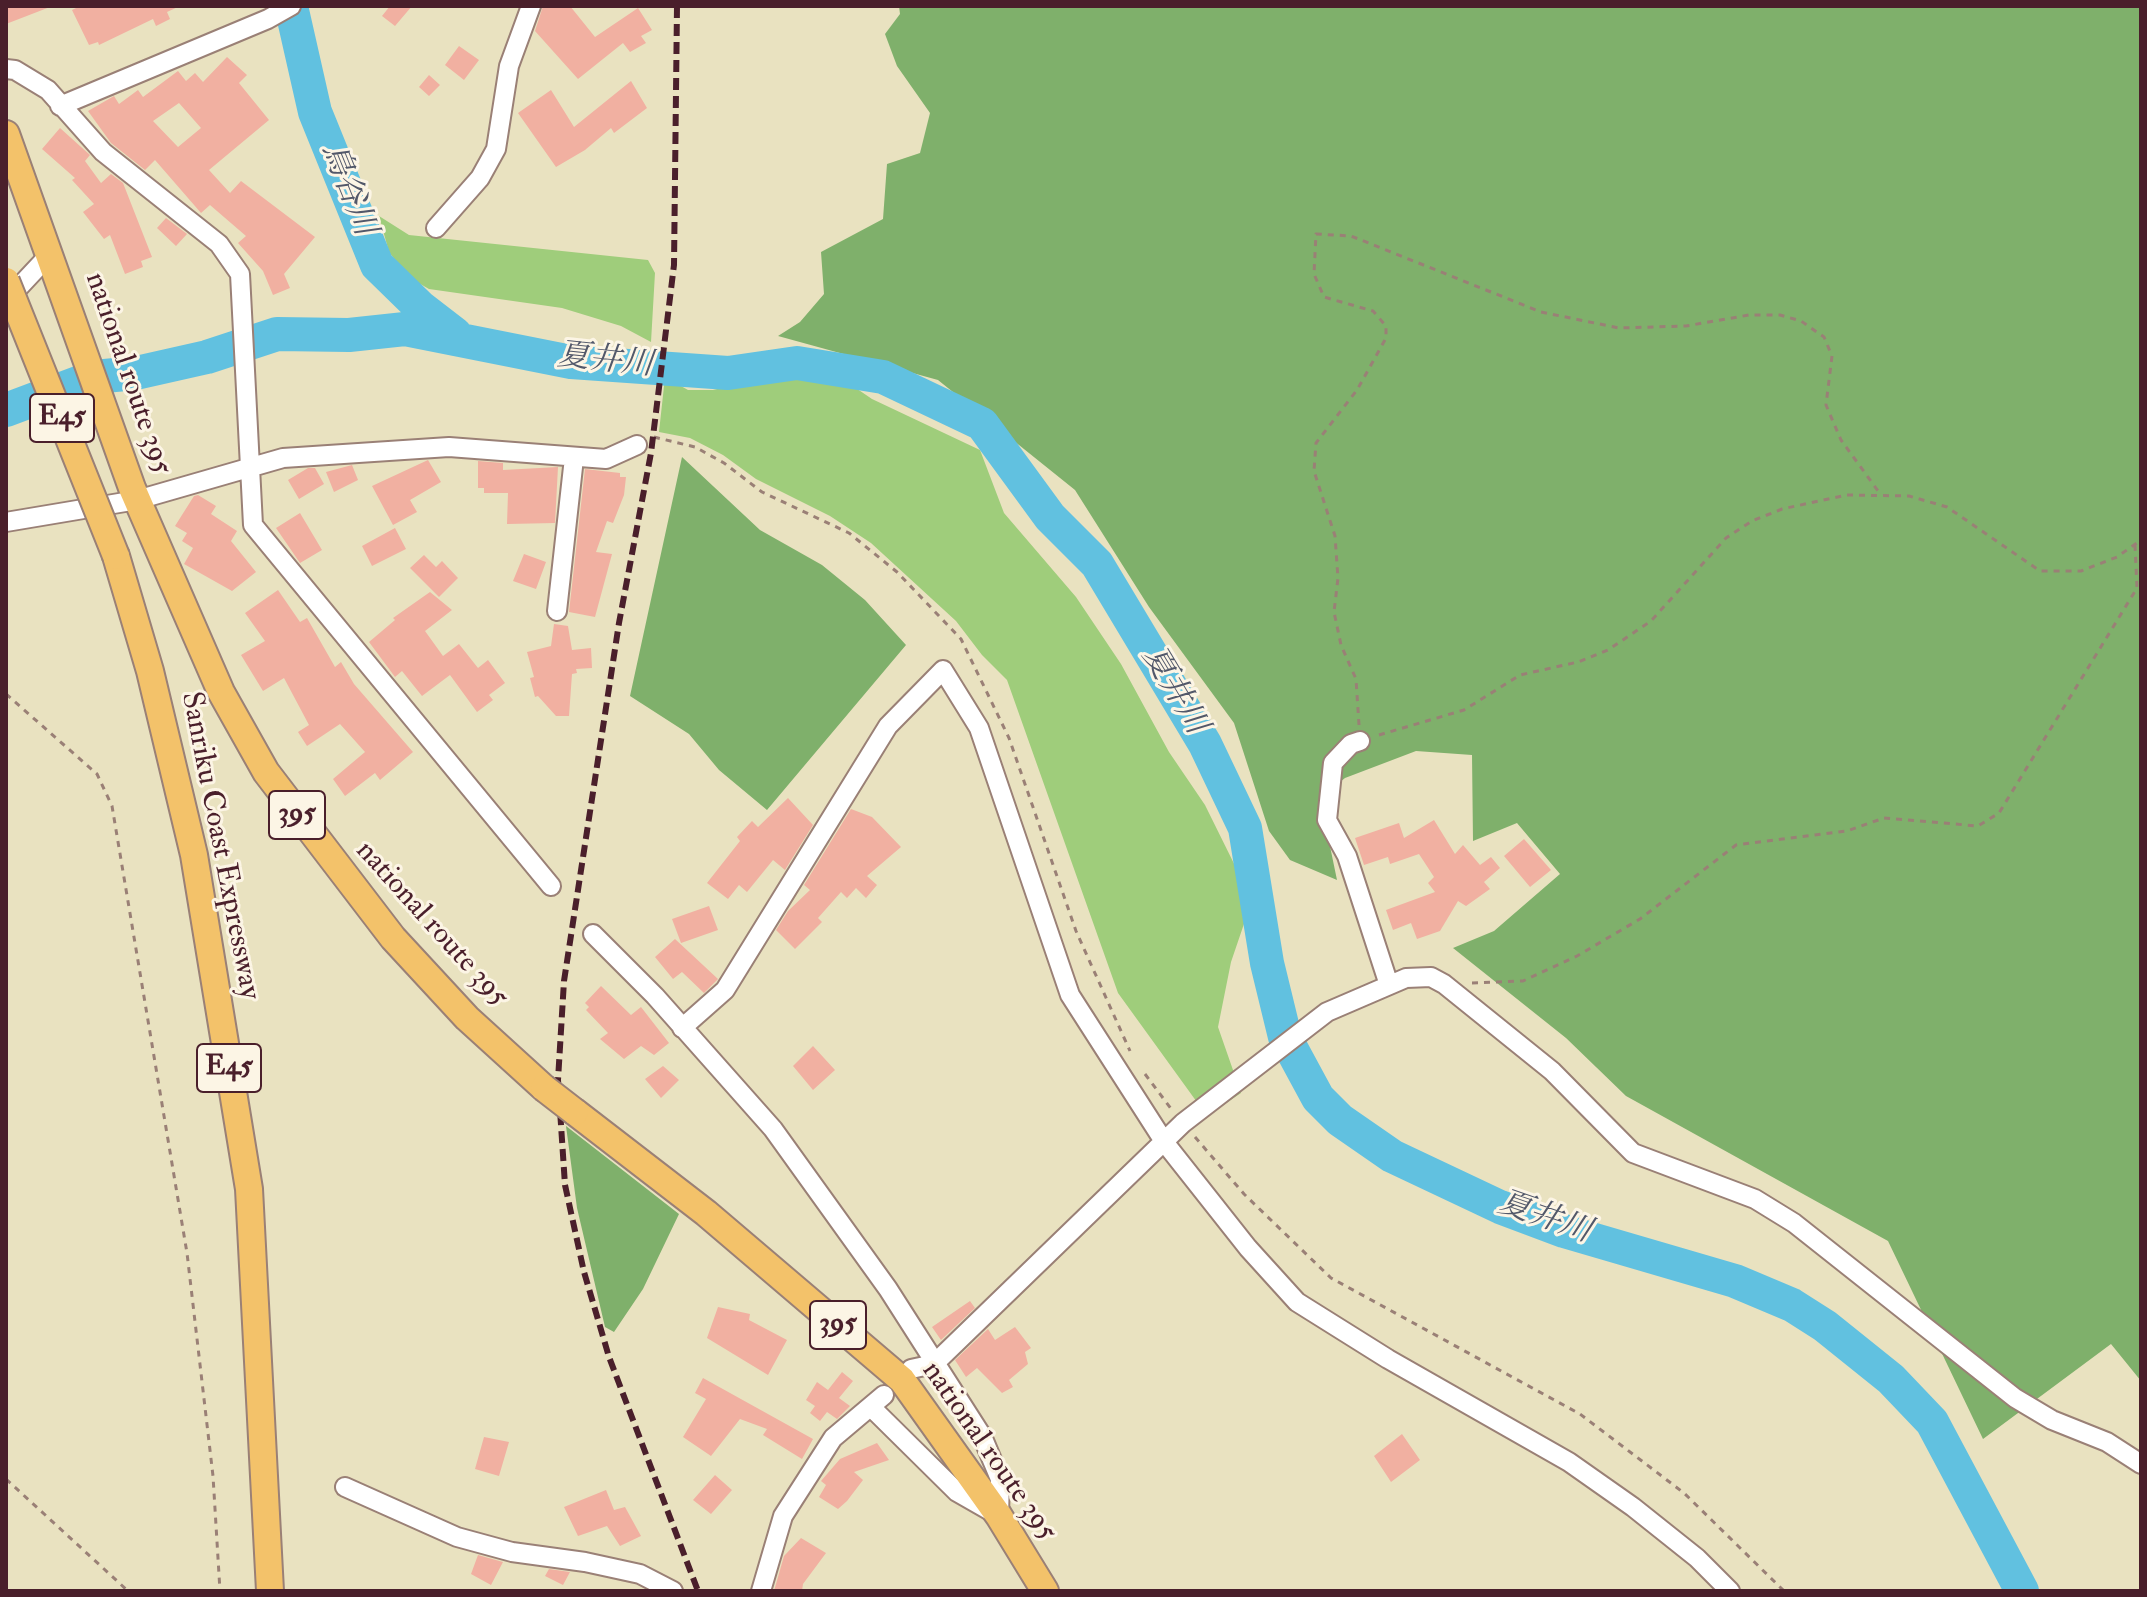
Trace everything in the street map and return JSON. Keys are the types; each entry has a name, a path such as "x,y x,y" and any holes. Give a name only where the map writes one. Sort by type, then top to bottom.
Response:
{"highway":[{"name":"national route 395","path":"6,134 51,253 134,494 221,692 266,772 393,938 467,1018 544,1088 706,1213 902,1380 999,1516 1045,1591"},
{"name":"Sanriku Coast Expressway","path":"6,281 116,556 150,671 194,855 249,1189 270,1591"}],"street":[{"path":"436,228 480,178 496,149 509,66 531,6"},
{"path":"60,106 276,11"},
{"path":"6,69 15,70 48,90 103,152 219,244 240,274 253,525 551,886"},
{"path":"6,301 51,253"},
{"path":"6,522 283,458 449,447 501,448 606,459 645,441"},
{"path":"557,611 574,458"},
{"path":"682,1028 725,990 888,726 943,670 979,728 1070,995 1165,1143 1248,1248 1297,1302 1388,1359 1569,1462 1686,1549 1730,1591"},
{"path":"1360,741 1351,744 1333,763 1327,820 1347,856 1381,989"},
{"path":"593,934 655,996 773,1129 888,1289 982,1436 1000,1479 999,1516 957,1492 878,1401 833,1438 783,1516 761,1591"},
{"path":"911,1369 934,1364 1183,1123 1327,1012 1406,978 1431,977 1444,984 1552,1071 1633,1153 1755,1199 1794,1223 2015,1398 2052,1420 2107,1442 2141,1464"},
{"path":"345,1487 457,1537 512,1552 585,1562 640,1574 673,1591"}],"path":[{"path":"1881,495 1841,440 1826,405 1832,356 1824,337 1801,321 1780,315 1749,315 1686,326 1619,328 1541,312 1351,236 1316,234 1314,274 1324,297 1373,311 1386,326 1386,338 1364,378 1316,443 1314,471 1335,536 1338,578 1334,612 1341,645 1356,679 1360,741 1464,710 1520,675 1578,662 1608,650 1651,621 1726,538 1752,521 1782,509 1847,495 1909,496 1947,507 2040,571 2081,571 2117,557 2141,540"},
{"path":"645,441 695,447 724,463 762,492 849,533 897,572 961,639 1009,738 1076,931 1135,1061"},
{"path":"1444,984 1523,981 1563,962 1640,919 1736,845 1847,831 1884,818 1978,826 1999,813 2017,789 2137,588 2135,545"},
{"path":"6,694 97,774 112,806 187,1253 213,1476 220,1591"},
{"path":"1143,1072 1244,1194 1331,1278 1580,1414 1684,1493 1784,1591"},
{"path":"6,1479 128,1591"}],"green space":[{"path":"899,6 2141,6 2141,1381 2111,1344 1983,1439 1888,1241 1626,1096 1566,1038 1453,948 1494,931 1560,874 1517,823 1473,841 1472,755 1416,751 1345,778 1320,798 1337,880 1290,860 1269,831 1234,723 1149,607 1075,490 938,380 778,336 800,322 824,294 821,252 883,219 887,164 920,153 930,113 897,66 885,34 900,14"},
{"path":"379,216 409,235 648,260 655,273 651,342 621,326 562,308 429,289 408,277 389,252"},
{"path":"786,373 841,378 872,399 980,450 1004,513 1076,597 1121,664 1169,752 1205,805 1248,892 1247,915 1231,962 1218,1027 1241,1093 1207,1116 1118,993 1007,680 982,655 956,621 871,543 830,516 756,479 723,455 690,438 659,432 665,377 688,390 713,390"},
{"path":"682,457 760,530 822,565 865,600 906,645 767,810 719,770 689,734 630,696"},
{"path":"566,1126 679,1214 643,1289 614,1332 605,1327 577,1208"}],"building":[{"path":"6,6 50,6 50,7 6,24"},
{"path":"80,6 180,6 167,12 170,19 156,26 153,19 99,45 98,42 89,45 72,10"},
{"path":"390,6 412,6 395,26 382,16"},
{"path":"543,6 570,6 595,37 638,8 652,30 641,36 646,43 630,52 623,43 578,79 535,31"},
{"path":"459,46 479,60 464,80 445,65"},
{"path":"227,57 247,75 239,83 269,120 209,170 230,193 241,181 315,237 284,274 290,288 273,295 263,271 238,243 246,236 210,205 201,213 155,160 145,170 111,143 88,111 114,96 119,104 138,90 143,97 178,71 186,81 195,73 203,82","holes":["179,103 201,128 178,147 153,121"]},
{"path":"429,75 440,85 429,96 419,87"},
{"path":"631,81 647,108 614,133 611,128 585,150 556,167 518,113 551,90 574,127"},
{"path":"60,128 90,155 85,161 101,183 111,174 123,183 152,257 141,261 143,267 125,274 110,235 104,239 83,212 94,204 72,180 75,178 42,149"},
{"path":"166,218 187,234 176,246 157,228"},
{"path":"428,460 441,482 410,500 417,512 393,525 372,486"},
{"path":"478,461 503,463 503,470 558,467 555,523 507,524 508,493 484,493 484,488 478,488"},
{"path":"352,465 358,480 334,492 326,472"},
{"path":"308,468 315,468 324,484 299,499 288,480"},
{"path":"585,469 620,473 620,477 626,477 624,495 613,523 607,521 596,552 612,554 595,617 569,612"},
{"path":"198,495 216,506 211,514 237,531 231,541 256,572 232,591 184,564 193,548 182,541 187,533 175,526 194,496"},
{"path":"300,513 322,550 300,563 276,528"},
{"path":"395,528 406,549 372,566 362,546"},
{"path":"524,554 546,562 536,589 513,581"},
{"path":"424,555 436,567 442,561 458,578 439,597 410,568"},
{"path":"278,590 300,622 307,618 335,667 341,662 354,684 413,752 380,780 375,773 345,796 333,779 365,752 340,724 307,746 298,732 309,725 284,678 263,691 241,655 265,641 245,613"},
{"path":"430,592 452,610 425,631 443,656 459,644 478,668 488,660 505,683 489,695 493,700 477,712 450,675 422,696 402,671 395,677 369,642 395,620 393,618"},
{"path":"554,624 568,626 572,650 591,648 592,668 576,669 577,673 572,674 569,716 556,716 538,696 535,697 530,678 534,677 527,652 551,646"},
{"path":"788,798 813,825 785,870 773,860 747,892 739,885 728,899 707,883 740,841 737,837 752,821 758,827"},
{"path":"851,809 872,817 901,847 867,876 877,885 866,898 856,888 847,898 841,892 818,918 822,922 795,949 776,930 788,911 810,890 804,885"},
{"path":"1434,820 1455,854 1463,845 1480,865 1491,857 1500,868 1484,882 1490,889 1466,906 1458,901 1440,931 1417,939 1411,923 1393,930 1386,910 1435,892 1428,883 1434,877 1419,854 1390,864 1388,857 1364,865 1355,838 1399,823 1404,838"},
{"path":"1524,839 1551,870 1530,887 1504,856"},
{"path":"709,906 718,930 681,943 672,919"},
{"path":"675,939 718,979 704,993 682,972 673,979 655,957"},
{"path":"601,986 631,1015 641,1007 669,1043 654,1055 641,1046 624,1059 600,1039 608,1033 586,1010 589,1007 585,1003"},
{"path":"813,1046 835,1070 813,1090 793,1066"},
{"path":"663,1066 679,1080 661,1098 645,1079"},
{"path":"970,1301 975,1308 941,1340 932,1327"},
{"path":"718,1307 750,1314 749,1320 787,1340 768,1375 707,1338"},
{"path":"1015,1327 1031,1348 1025,1352 1028,1364 1009,1380 1013,1387 1002,1393 977,1368 966,1377 955,1360 988,1329 995,1340"},
{"path":"842,1372 853,1381 839,1398 850,1406 837,1419 827,1412 820,1421 810,1413 815,1406 806,1400 817,1382 828,1390"},
{"path":"703,1378 813,1439 802,1459 763,1435 767,1429 740,1419 711,1456 683,1437 706,1399 695,1393"},
{"path":"1402,1434 1420,1460 1391,1482 1374,1456"},
{"path":"484,1437 509,1442 499,1476 475,1469"},
{"path":"877,1443 889,1460 854,1472 863,1480 847,1501 838,1509 819,1497 826,1485 821,1481 840,1459"},
{"path":"715,1475 732,1490 711,1514 693,1500"},
{"path":"606,1490 614,1510 625,1507 641,1536 620,1546 607,1526 578,1536 564,1507"},
{"path":"801,1538 826,1553 803,1584 802,1591 774,1591 784,1556"},
{"path":"478,1555 503,1562 491,1585 471,1574"},
{"path":"549,1569 570,1572 563,1585 545,1576"}],"waterway":[{"name":"鳥谷川","path":"291,6 315,112 377,265 420,307 455,334"},
{"name":"夏井川","path":"6,410 94,377 136,373 207,357 277,334 349,335 405,329 571,362 728,373 797,363 883,377 982,424 1050,517 1097,564 1205,744 1245,828 1267,963 1285,1037 1318,1098 1340,1120 1392,1156 1500,1207 1564,1231 1735,1281 1792,1305 1825,1326 1891,1379 1932,1422 2022,1591"}],"railway":[{"path":"677,6 674,265 651,453 619,623 564,981 558,1080 565,1185 584,1272 609,1357 698,1591"}]}
